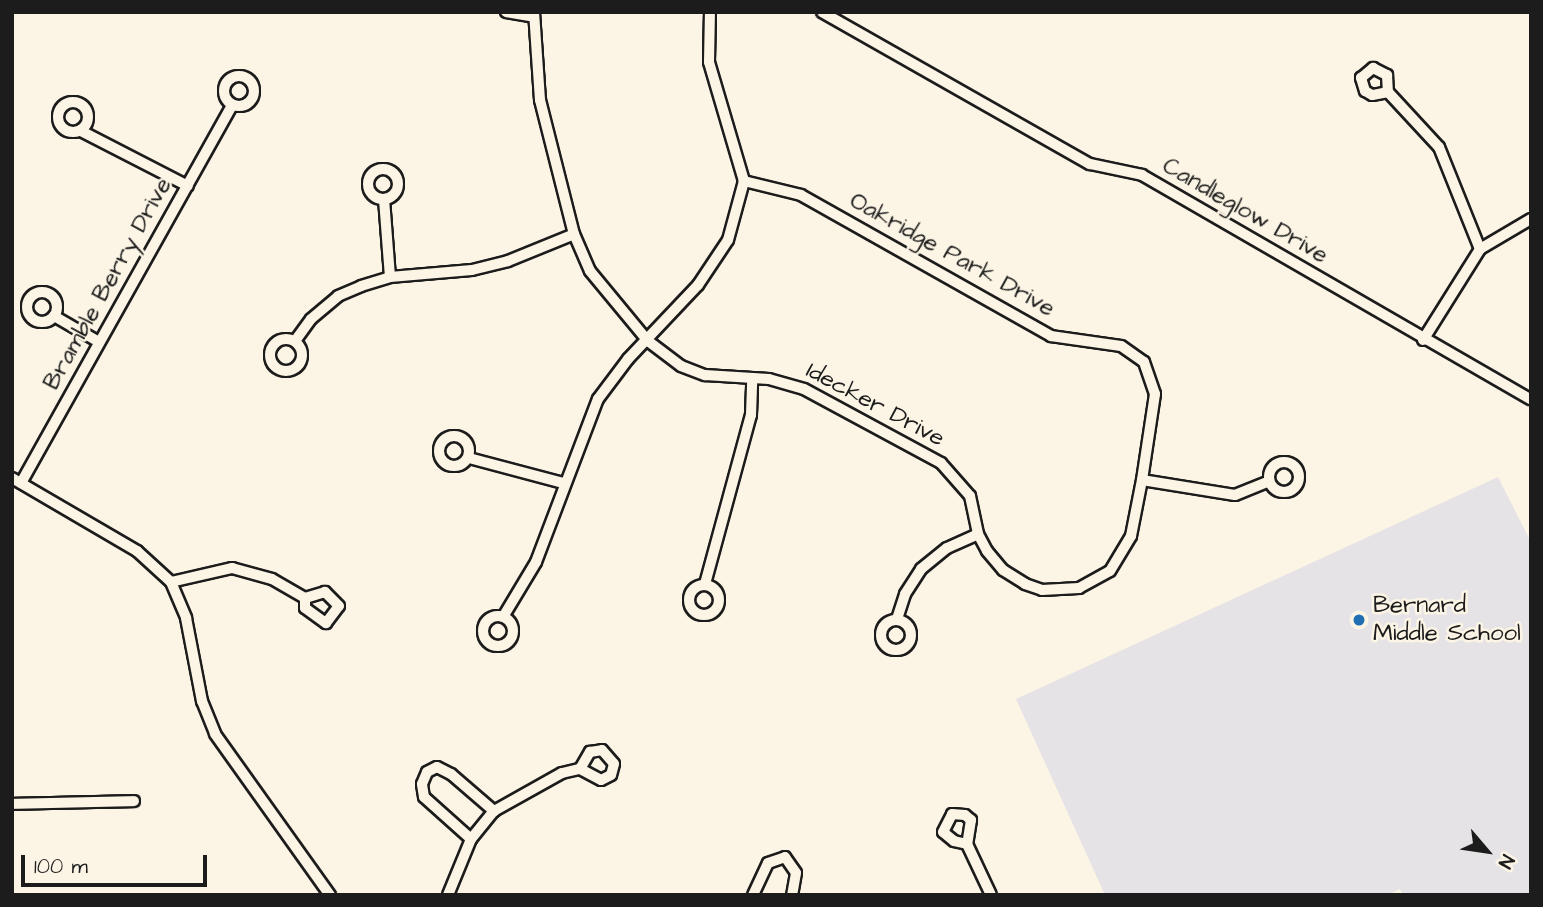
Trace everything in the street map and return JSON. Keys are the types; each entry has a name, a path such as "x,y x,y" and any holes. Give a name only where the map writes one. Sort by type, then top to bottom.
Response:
{"street":[{"path":"506,12 533,14"},
{"path":"503,617 536,562 563,483 598,399 628,359 648,341 715,264 728,240 744,181 709,62 710,12"},
{"name":"Candleglow Drive","path":"822,12 1090,164 1142,175 1423,340 1531,400"},
{"name":"Idecker Drive","path":"533,14 540,100 574,234 590,271 648,341 681,366 705,374 752,377 804,389 941,463 970,496 978,534 1003,570 1025,584 1042,590 1079,588 1096,581 1121,559 1131,536 1142,480"},
{"path":"1388,92 1439,147 1480,249"},
{"name":"Bramble Berry Drive","path":"17,480 99,342 232,106"},
{"path":"81,131 188,186"},
{"name":"Oakridge Park Drive","path":"744,181 801,195 1051,336 1133,352 1153,378 1155,394 1142,480"},
{"path":"384,199 390,277"},
{"path":"1423,340 1480,249 1531,219"},
{"path":"295,341 311,319 338,296 390,277 484,267 574,234"},
{"path":"54,316 99,342"},
{"path":"705,584 751,415 752,377"},
{"path":"468,458 563,483"},
{"path":"17,480 136,551 171,582 186,618 202,701 215,733 330,895"},
{"path":"1142,480 1235,495 1269,481"},
{"path":"897,619 905,594 921,569 947,548 978,534"},
{"path":"171,582 232,568 272,579 305,598"},
{"path":"471,839 424,797 422,784 427,772 437,767 451,774 494,811"},
{"path":"448,895 471,839 494,811 562,773 580,769"},
{"path":"12,804 134,801"},
{"path":"967,844 990,895"},
{"path":"753,895 768,863 785,857 796,873 792,895"}],"shaded area":[{"name":"Bernard Middle School","path":"1498,477 1531,542 1531,895 1403,895 1400,889 1388,895 1105,895 1016,699"}],"place":[{"name":"Bernard Middle School","path":"1359,620"}]}
